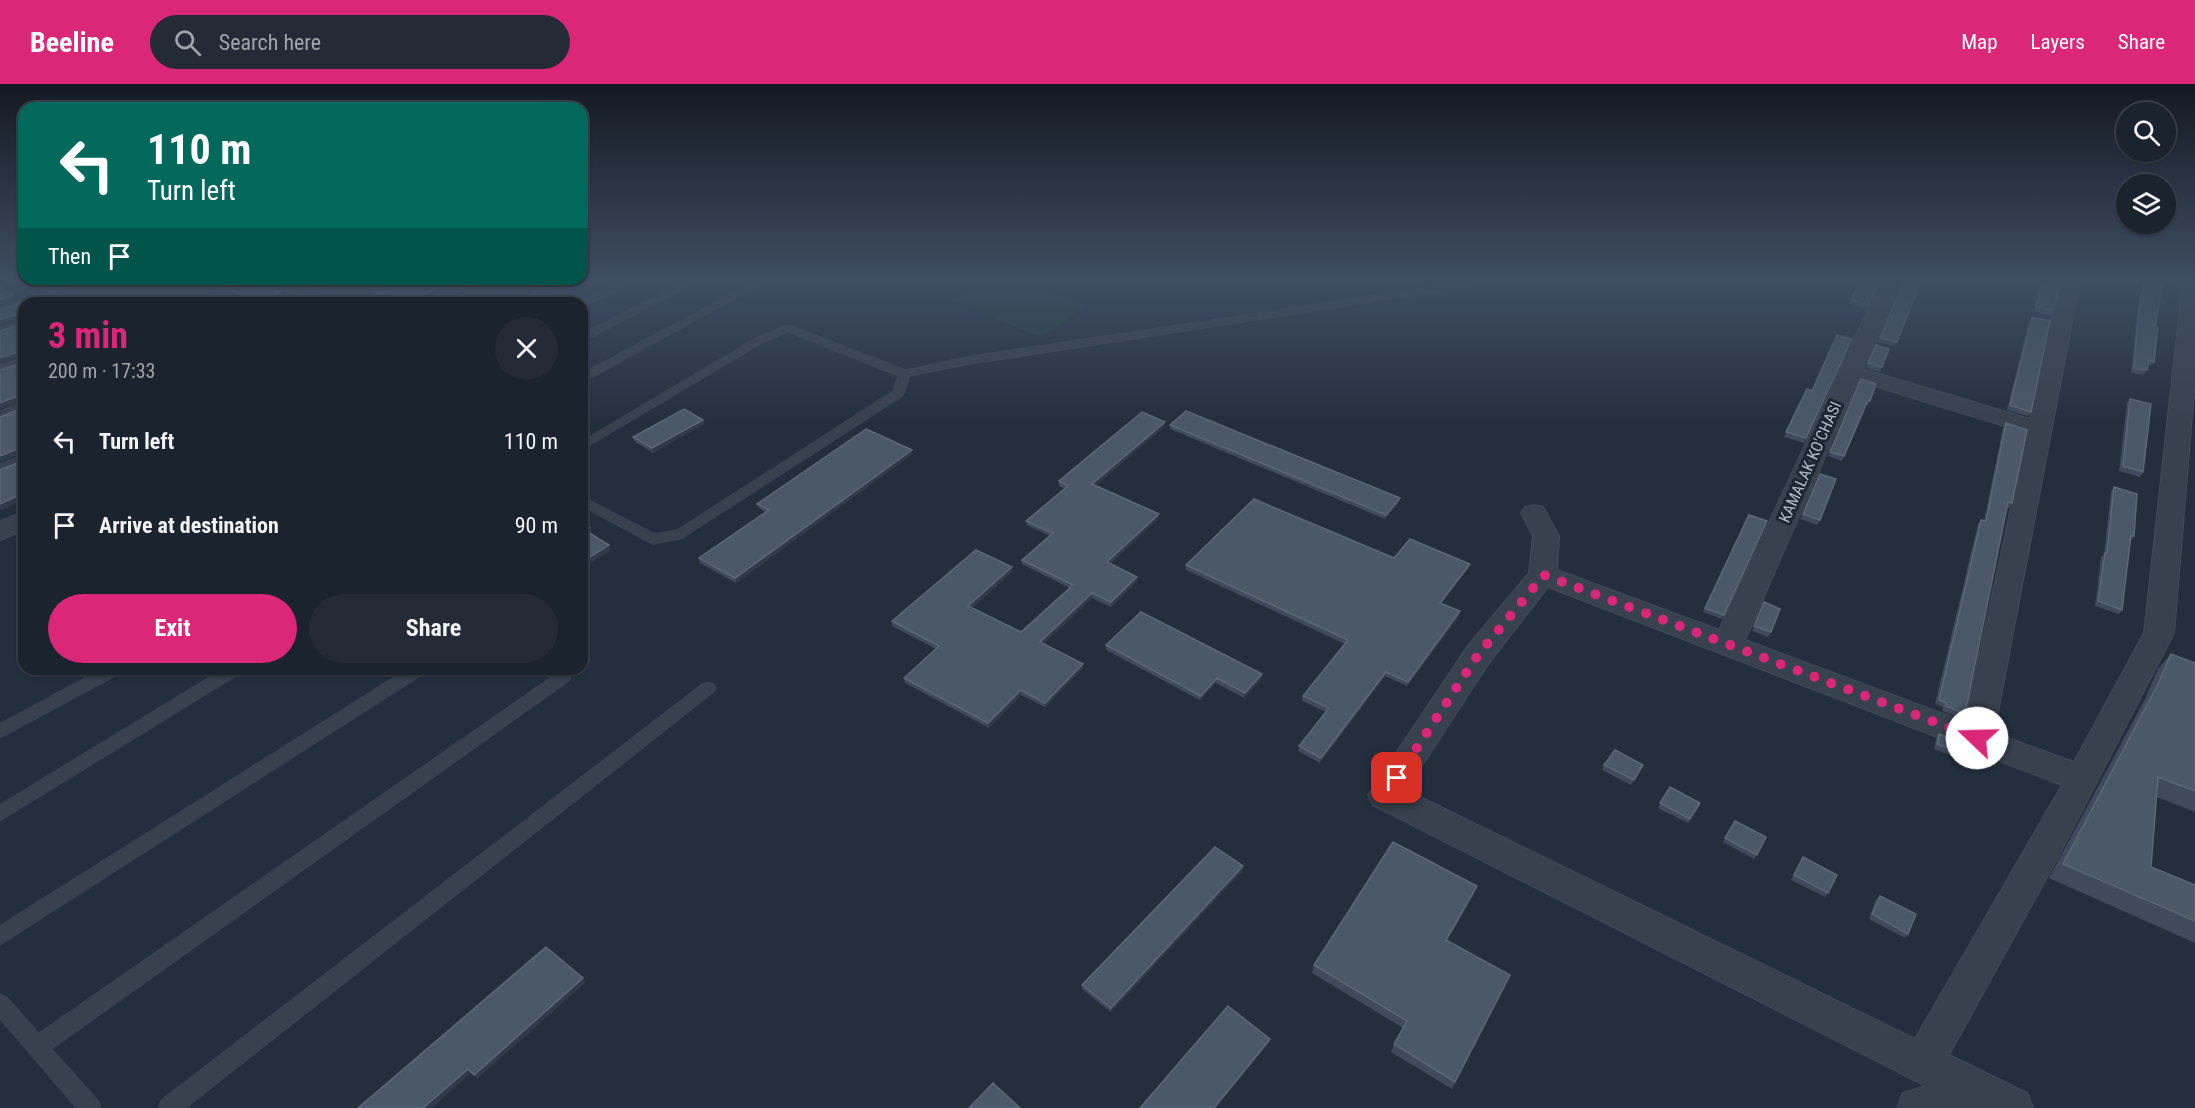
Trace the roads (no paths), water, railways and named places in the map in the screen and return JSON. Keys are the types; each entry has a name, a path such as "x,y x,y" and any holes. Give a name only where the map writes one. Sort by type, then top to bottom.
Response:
{"street":[{"name":"KAMALAK KO'CHASI","path":"1728,644 1871,328"},
{"path":"1977,738 2061,328"},
{"path":"1923,1064 2082,779 2159,633 2188,328"},
{"path":"1851,372 2041,430"},
{"path":"1534,513 1546,536 1544,575 1478,655 1385,795 1999,1102"},
{"path":"0,531 18,523"},
{"path":"1544,575 2082,779"},
{"path":"1918,1108 1999,1102"}],"lane":[{"path":"588,336 604,328"},
{"path":"588,376 676,328"},
{"path":"588,442 760,340 788,328 905,374 965,361 1183,328"},
{"path":"0,369 18,362"},
{"path":"588,503 653,539 681,534 899,393 905,374"},
{"path":"0,416 18,408"},
{"path":"0,469 18,462"},
{"path":"0,732 104,675"},
{"path":"0,814 224,675"},
{"path":"0,936 410,675"},
{"path":"37,1047 563,677"},
{"path":"169,1108 708,688"},
{"path":"0,1004 90,1108"}]}
